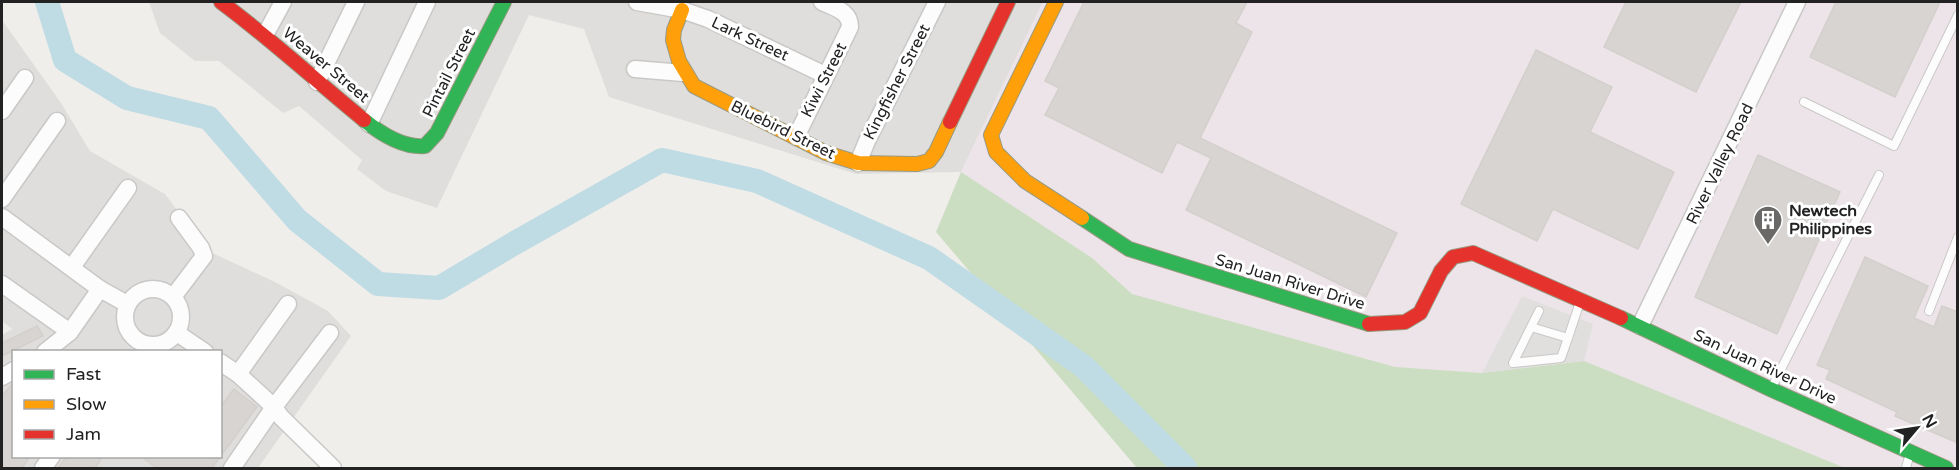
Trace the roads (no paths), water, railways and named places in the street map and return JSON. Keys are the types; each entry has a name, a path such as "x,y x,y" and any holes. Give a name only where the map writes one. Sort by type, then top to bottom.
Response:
{"street":[{"name":"Weaver Street","path":"221,2 265,35 317,82 369,124 401,143 413,147"},
{"path":"265,35 283,2"},
{"path":"317,82 356,2"},
{"path":"369,124 427,2"},
{"name":"Pintail Street","path":"413,147 425,146 437,133 504,2"},
{"name":"Lark Street","path":"637,2 682,10 708,19 825,75"},
{"name":"Kiwi Street","path":"796,137 850,27 847,15 822,2"},
{"name":"Kingfisher Street","path":"858,163 937,2"},
{"name":"Bluebird Street","path":"683,73 694,86 826,153 858,163 917,164 929,161 936,152 1008,2"},
{"name":"San Juan River Drive","path":"1056,2 991,135 996,152 1025,181 1129,249 1369,324 1405,322 1420,313 1441,271 1454,257 1473,253 1640,326 1770,389 1946,468"},
{"name":"River Valley Road","path":"1640,326 1797,2"},
{"path":"635,69 683,73 677,57 673,31 682,10"},
{"path":"3,106 25,78"},
{"path":"2,199 57,121"},
{"path":"72,267 128,188"},
{"path":"2,217 100,289 127,304"},
{"path":"173,297 204,256 201,248 179,218"},
{"path":"2,284 70,332"},
{"path":"46,350 70,332 100,289"},
{"path":"148,289 162,290 173,297 180,308 181,321 177,333 166,343 134,347 125,325 127,304 136,294 148,289"},
{"path":"238,374 288,304"},
{"path":"177,333 203,350"},
{"path":"232,468 274,407 330,333"},
{"path":"222,363 238,374 274,407 281,417 333,468"}],"lane":[{"path":"1804,102 1894,146 1958,15"},
{"path":"1770,389 1879,175"},
{"path":"1929,311 1958,237"},
{"path":"1539,311 1513,363 1561,358 1580,301"},
{"path":"1531,327 1568,338"},
{"path":"1905,468 1911,452"}],"waterway":[{"path":"47,2 65,60 127,98 209,118 297,220 378,284 439,288 662,160 757,181 929,258 1083,366 1185,468"}],"place":[{"name":"Newtech Philippines","path":"1768,246"}]}
